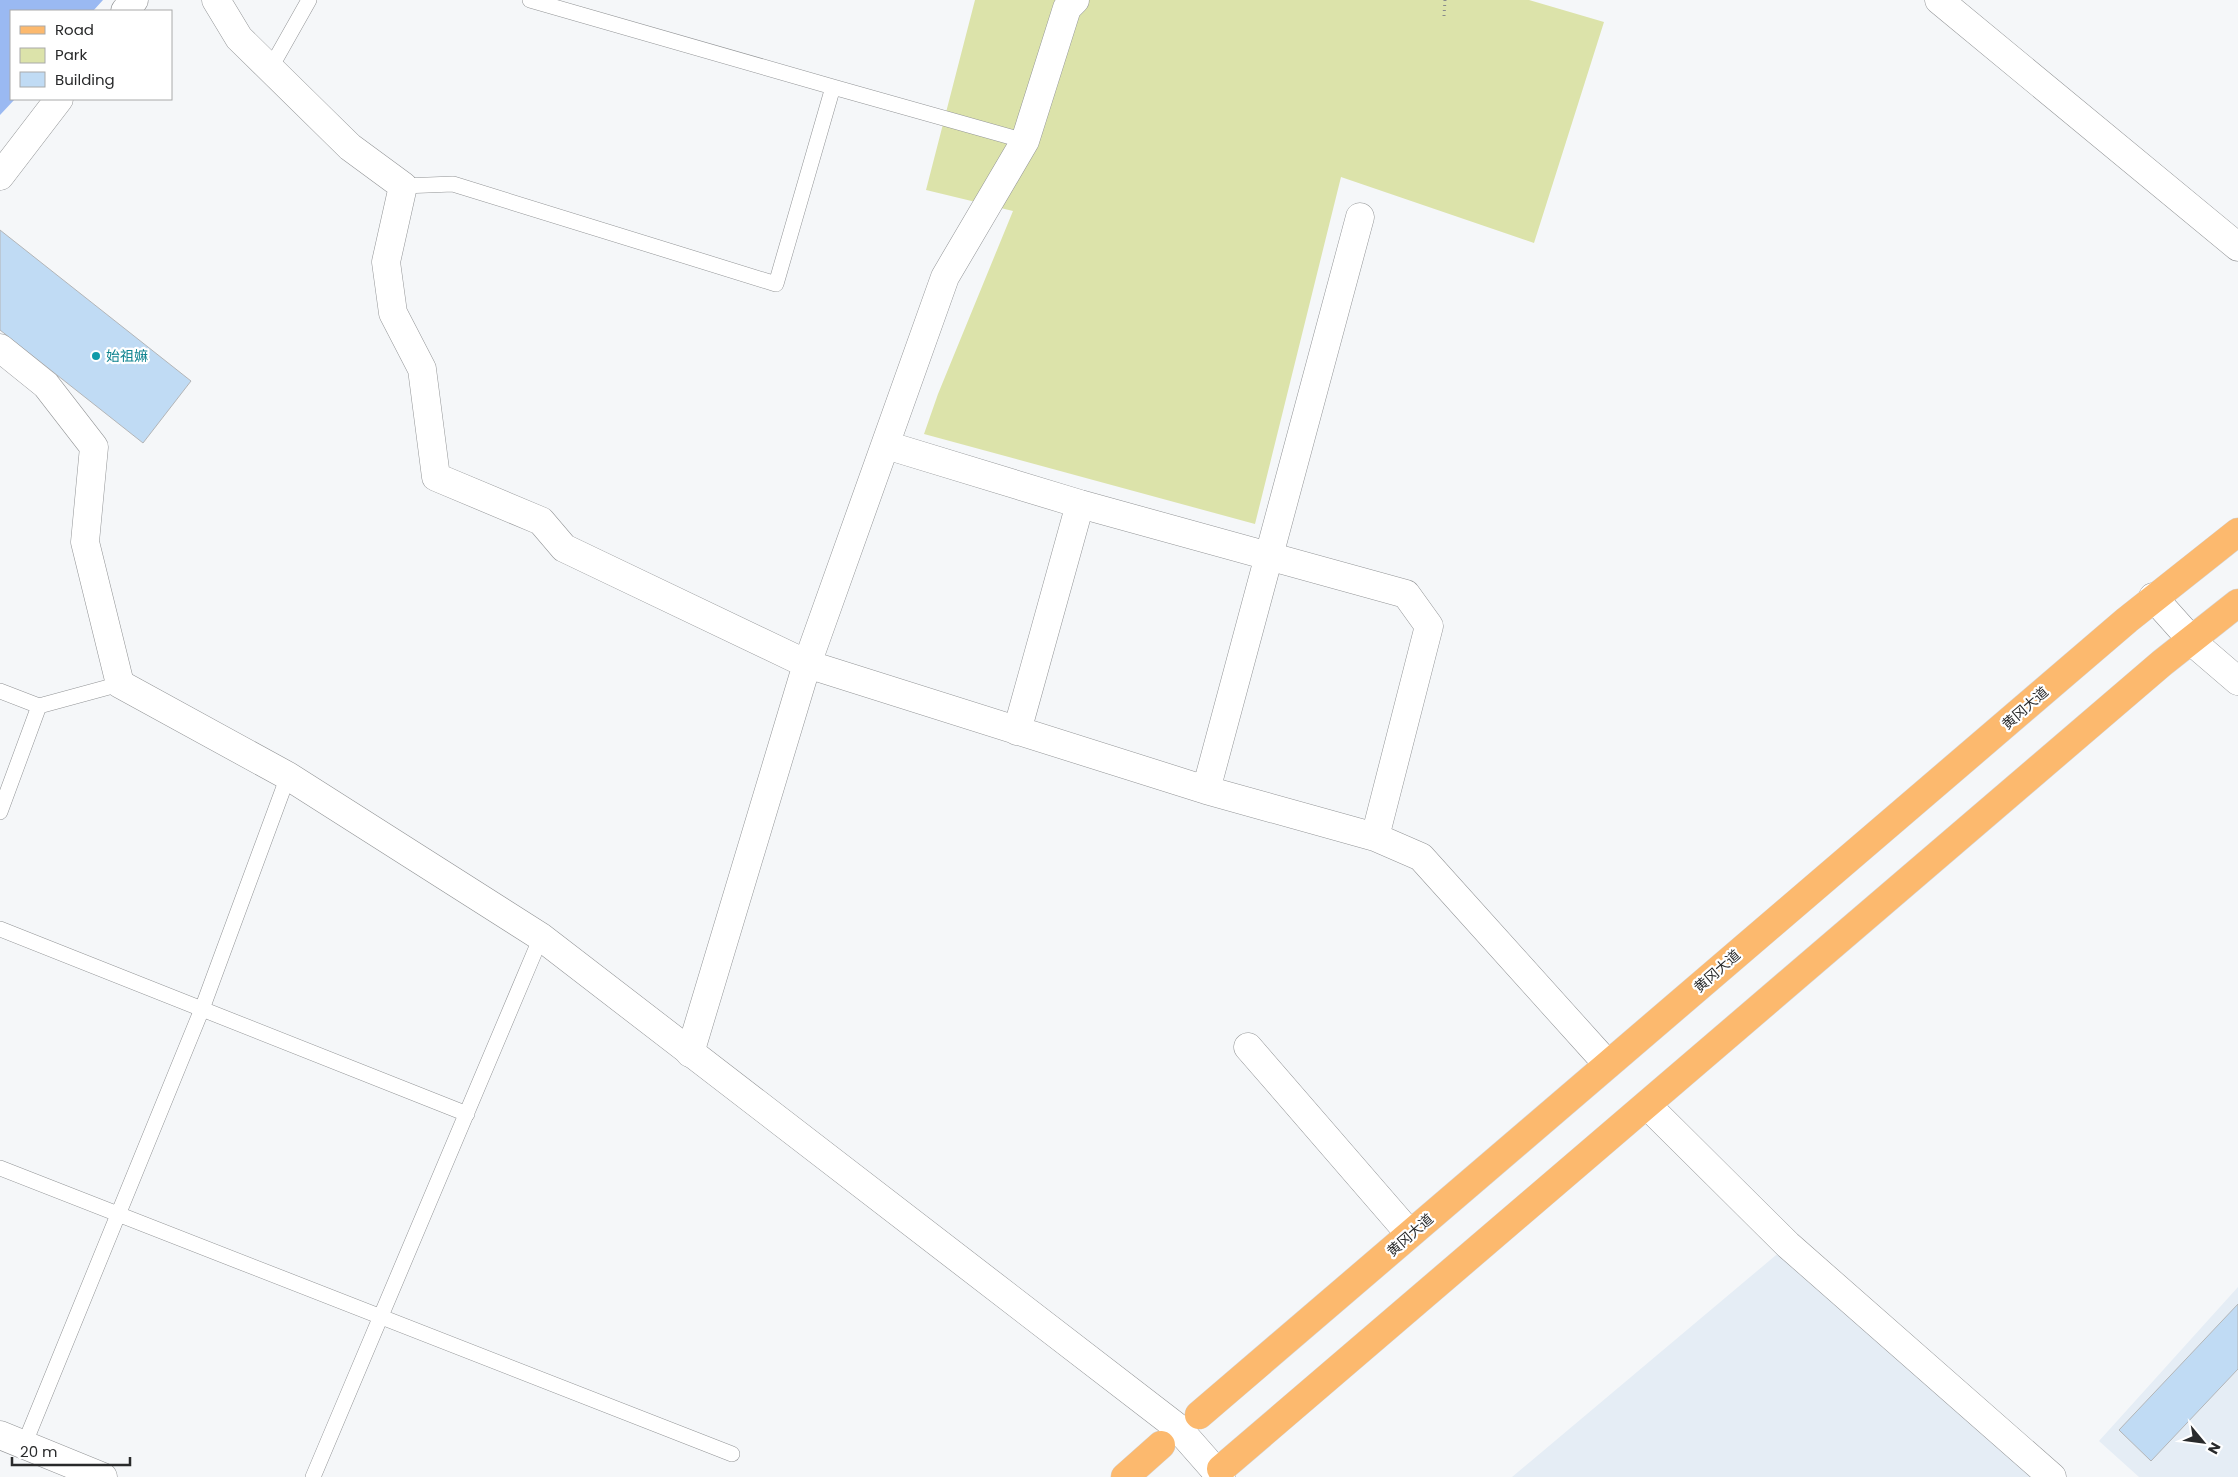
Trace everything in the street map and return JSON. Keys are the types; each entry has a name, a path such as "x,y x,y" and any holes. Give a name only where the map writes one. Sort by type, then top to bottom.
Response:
{"main road":[{"name":"黄冈大道","path":"1125,1477 2119,627 2238,532"},
{"path":"1221,1473 2162,663 2238,603"}],"street":[{"path":"126,10 134,0"},
{"path":"216,0 238,38 350,147 403,186 386,262 393,313 422,369 436,477 541,521 564,548 808,664 1206,790 1375,837 1421,857 1602,1058"},
{"path":"690,1053 808,664 946,277 1025,141 1067,8 1075,0"},
{"path":"1939,0 2238,247"},
{"path":"0,176 58,100"},
{"path":"1206,790 1360,217"},
{"path":"0,348 46,385 94,447 85,542 120,684 288,776 541,937 1179,1429 1221,1473"},
{"path":"886,445 1080,504 1406,594 1429,626 1375,837"},
{"path":"1017,731 1080,504"},
{"path":"2153,597 2196,645 2238,682"},
{"path":"1248,1047 1403,1226"},
{"path":"1653,1111 1788,1245 2052,1477"},
{"path":"12,1440 103,1477"}],"lane":[{"path":"270,69 309,0"},
{"path":"530,0 1025,141"},
{"path":"403,186 454,184 776,284 833,87"},
{"path":"0,691 40,706 120,684"},
{"path":"0,812 40,706"},
{"path":"12,1440 118,1214 202,1009 288,776"},
{"path":"0,929 468,1114"},
{"path":"313,1477 468,1114 541,937"},
{"path":"0,1168 732,1454"}],"path":[{"path":"1444,16 1445,0"}],"shaded area":[{"path":"1788,1245 2052,1477 1512,1477"},
{"path":"2238,1287 2238,1477 2139,1477 2099,1441"}],"green space":[{"path":"975,0 1529,0 1604,22 1534,243 1341,177 1255,524 924,434 938,394 1013,211 926,190"}],"water":[{"path":"0,0 103,0 94,10 10,10 10,100 14,100 0,115"}],"building":[{"name":"始祖嫲","path":"0,230 191,381 143,443 0,330"},
{"path":"2238,1304 2238,1369 2151,1461 2119,1430"}],"place":[{"name":"始祖嫲","path":"96,356"}]}
